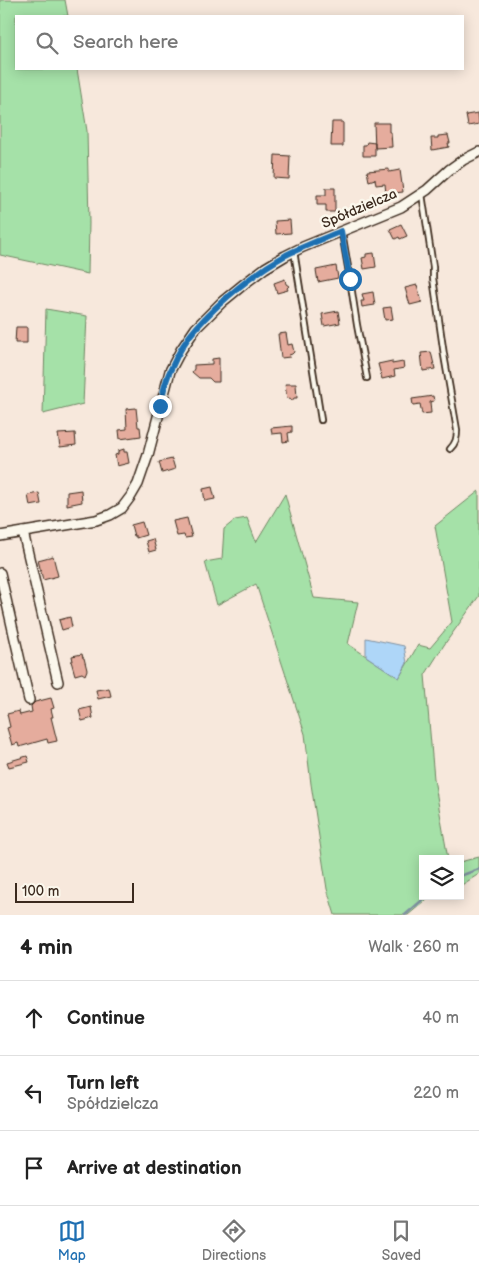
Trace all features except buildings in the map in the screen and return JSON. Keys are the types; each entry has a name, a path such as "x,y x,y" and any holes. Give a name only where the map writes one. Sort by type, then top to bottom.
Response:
{"street":[{"name":"Spółdzielcza","path":"0,536 96,520 122,508 132,496 138,484 148,456 170,371 196,328 222,302 264,268 294,251 401,207 422,194 448,170 479,152"},
{"path":"23,532 58,682"},
{"path":"0,573 28,700"}],"lane":[{"path":"422,194 457,437 450,449"},
{"path":"341,231 367,378"},
{"path":"294,251 321,420"}],"green space":[{"path":"0,0 65,0 68,15 15,15 15,70 77,70 87,131 88,274 0,255"},
{"path":"46,309 87,316 83,404 43,414"},
{"path":"479,491 479,596 425,675 434,779 447,855 419,855 419,900 426,900 408,915 335,915 327,889 305,734 256,584 217,605 205,562 222,559 224,529 235,520 247,518 256,542 285,494 314,598 358,602 348,644 399,678 418,645 430,648 452,622 435,526"},
{"path":"479,857 479,874 464,883 464,861"}],"water":[{"path":"366,638 404,646 407,663 399,678 366,656"}],"waterway":[{"path":"464,875 479,869"},
{"path":"405,915 422,900"}],"route":[{"path":"160,406 170,371 196,328 222,302 264,268 303,247 341,231 350,279"}]}
